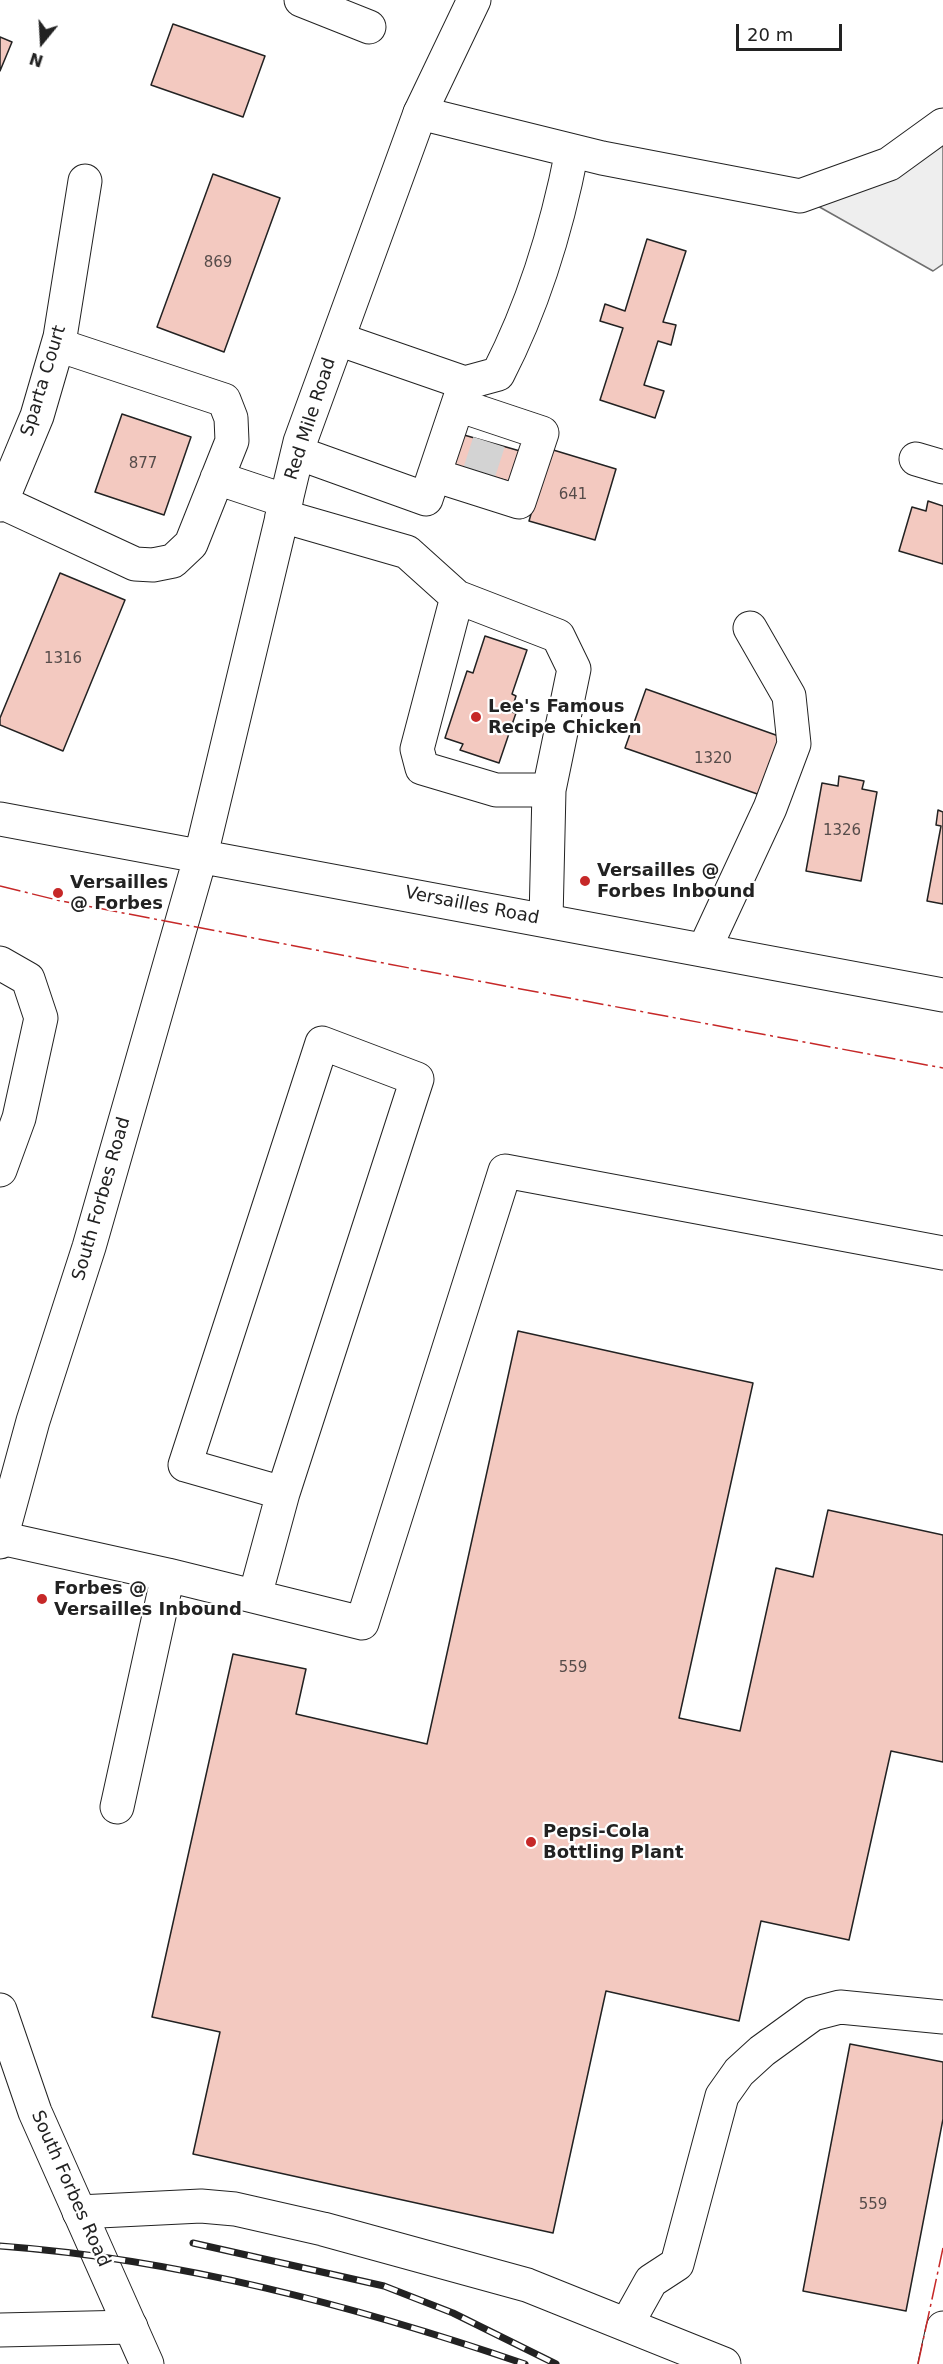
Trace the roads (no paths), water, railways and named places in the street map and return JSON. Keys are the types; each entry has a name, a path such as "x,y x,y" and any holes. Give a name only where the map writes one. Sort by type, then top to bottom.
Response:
{"main road":[{"path":"301,0 369,27"},
{"name":"Red Mile Road","path":"201,855 298,453 420,113 474,0"},
{"path":"420,113 572,151 800,196 888,164 943,125"},
{"path":"298,453 426,499 461,394 498,374 520,332 560,212 572,151"},
{"name":"Sparta Court","path":"1,504 37,416 58,345 85,181"},
{"path":"338,339 461,394 493,430 542,433 519,502 477,480 434,475"},
{"path":"1,504 135,564 153,565 173,561 191,544 232,441 231,418 224,400 58,345"},
{"path":"217,478 284,509 407,552 457,597 558,636 574,669 549,790 546,920"},
{"path":"457,597 417,749 422,768 496,790 549,790"},
{"path":"704,950 770,808 794,744 789,696 750,628"},
{"name":"Versailles Road","path":"0,819 943,995"},
{"name":"South Forbes Road","path":"0,1540 9,1471 89,1247 201,855"},
{"path":"0,963 28,979 41,1018 19,1118 0,1170"},
{"path":"255,1596 283,1493 417,1080 322,1043 185,1465 283,1493"},
{"path":"0,1540 168,1575 362,1623 505,1171 943,1253"},
{"path":"117,1806 168,1575"},
{"path":"627,2324 651,2280 677,2264 722,2096 740,2072 762,2051 813,2014 840,2007 943,2016"},
{"name":"South Forbes Road","path":"0,2010 35,2112 147,2364"},
{"path":"79,2211 201,2206 235,2209 376,2243 527,2285 724,2364"},
{"path":"0,2330 131,2327"},
{"path":"935,2364 943,2328"}],"tunnel":[{"path":"479,473 489,442"}],"railway":[{"path":"193,2243 384,2286 453,2313 556,2364"},
{"path":"0,2246 67,2252 134,2262 266,2288 396,2323 525,2364"}],"place":[{"name":"Lee's Famous Recipe Chicken","path":"476,717"},
{"name":"Versailles @ Forbes Inbound","path":"585,881"},
{"name":"Versailles @ Forbes","path":"58,893"},
{"name":"Forbes @ Versailles Inbound","path":"42,1599"},
{"name":"Pepsi-Cola Bottling Plant","path":"531,1842"}]}
